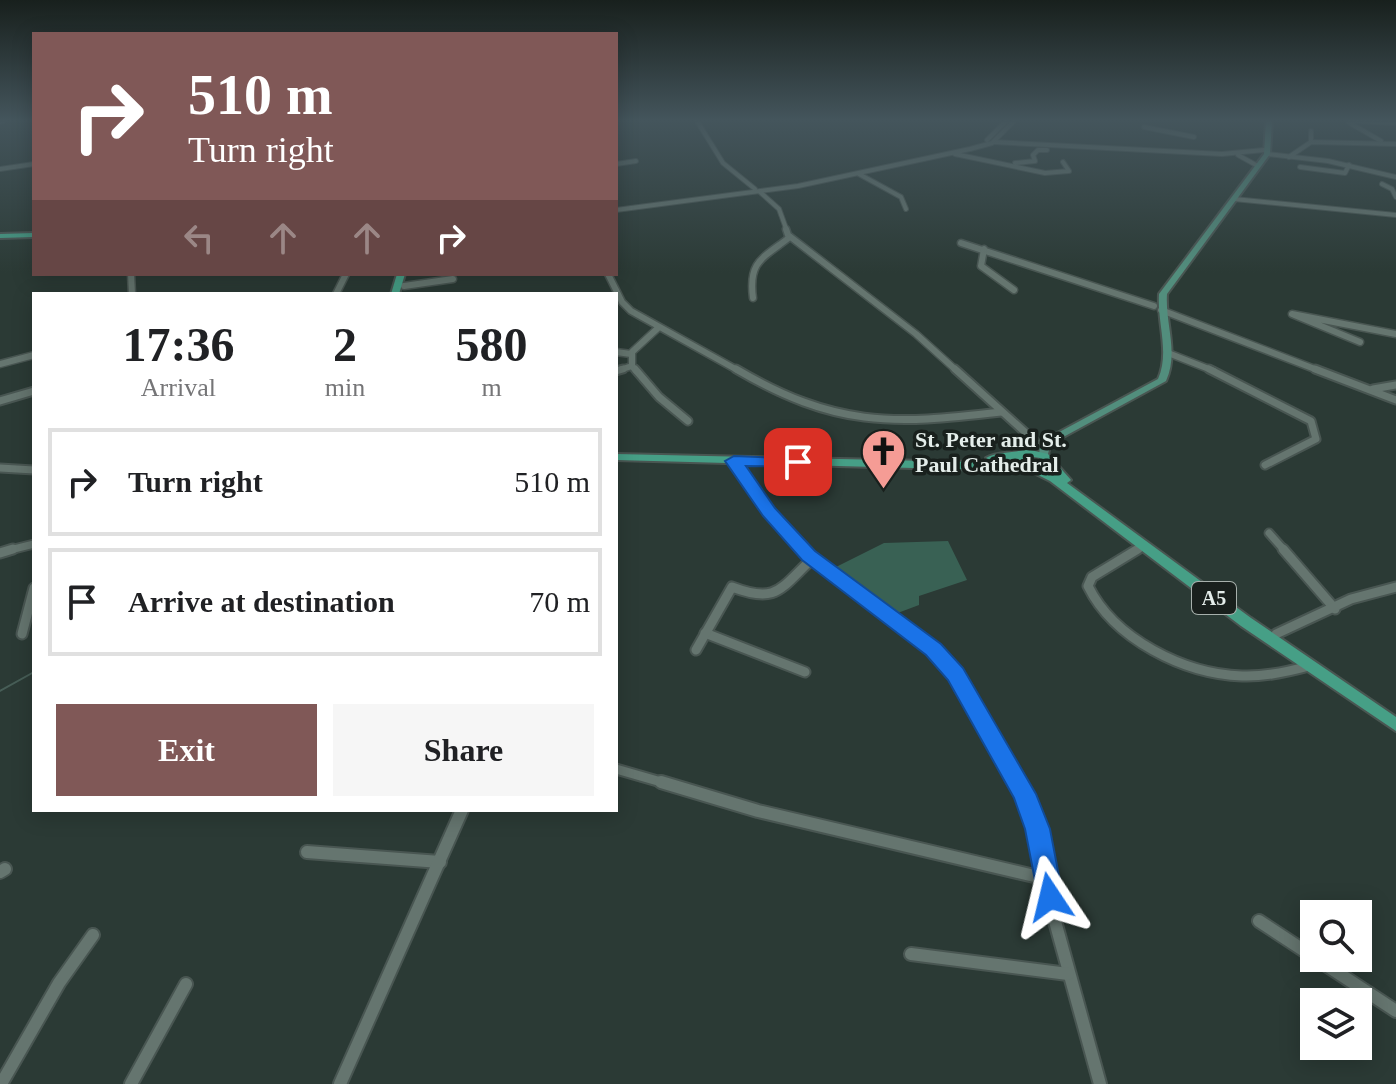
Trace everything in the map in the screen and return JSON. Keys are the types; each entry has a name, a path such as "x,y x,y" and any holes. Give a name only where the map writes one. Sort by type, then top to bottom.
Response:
{"highway":[{"path":"0,235 32,234"},
{"path":"1041,453 1043,468 618,456 976,458 1041,453"},
{"name":"A5","path":"1041,453 1067,482 1276,634 1396,716"},
{"path":"1020,455 1020,461 1030,468"},
{"name":"A5","path":"1030,468 1054,479 1309,666 1396,725"}],"main road":[{"path":"1041,453 1155,378 1160,369 1161,351 1157,293 1173,268 1251,172"},
{"path":"1041,453 1053,439 1162,381 1168,371 1168,353 1158,308 1163,294 1252,172"}],"street":[{"path":"734,172 779,209 790,237 909,328 1041,453"},
{"path":"618,209 757,190 854,172 892,190 904,199 906,209"},
{"path":"1039,172 1062,172"},
{"path":"1375,172 1396,177"},
{"path":"1382,184 1392,189 1396,197"},
{"path":"1234,199 1396,215"},
{"path":"753,298 750,275 755,265 790,237"},
{"path":"961,243 1158,308 1396,400"},
{"path":"984,249 981,266 1014,290"},
{"path":"404,290 453,279"},
{"path":"618,294 624,306 658,328 704,349 763,386 846,417 879,421 1001,412"},
{"path":"1360,342 1292,314 1396,334"},
{"path":"631,354 658,328"},
{"path":"618,352 631,354"},
{"path":"1168,353 1235,381 1311,421 1316,439 1265,465"},
{"path":"631,354 632,366 659,397 688,421"},
{"path":"0,364 32,356"},
{"path":"618,370 632,366"},
{"path":"1372,389 1396,385"},
{"path":"0,401 32,392"},
{"path":"734,461 769,512 812,559 933,650 955,674 1024,794 1038,829 1068,974 1100,1084"},
{"path":"0,468 32,470"},
{"path":"1269,533 1335,609"},
{"path":"1144,546 1092,577 1088,586 1096,604 1121,631 1205,669 1228,675 1273,673 1309,666"},
{"path":"0,555 32,547"},
{"path":"696,650 732,587 759,597 774,595 812,559"},
{"path":"1276,634 1335,609 1359,594 1396,587"},
{"path":"22,634 32,596"},
{"path":"705,633 805,672"},
{"path":"618,770 758,811 1047,879"},
{"path":"340,1084 461,812"},
{"path":"307,852 440,862"},
{"path":"1259,921 1356,988 1396,1011"},
{"path":"1,1084 66,972 93,935"},
{"path":"911,954 1068,974"},
{"path":"131,1084 186,984"}],"green space":[{"path":"948,541 967,580 919,596 919,605 895,614 834,568 884,543"}],"waterway":[{"path":"0,691 32,673"}],"place":[{"name":"St. Peter and St. Paul Cathedral","path":"884,491"}],"route":[{"path":"798,462 734,461 769,512 808,555 933,650 955,674 987,724 1024,794 1038,829 1050,897"}]}
